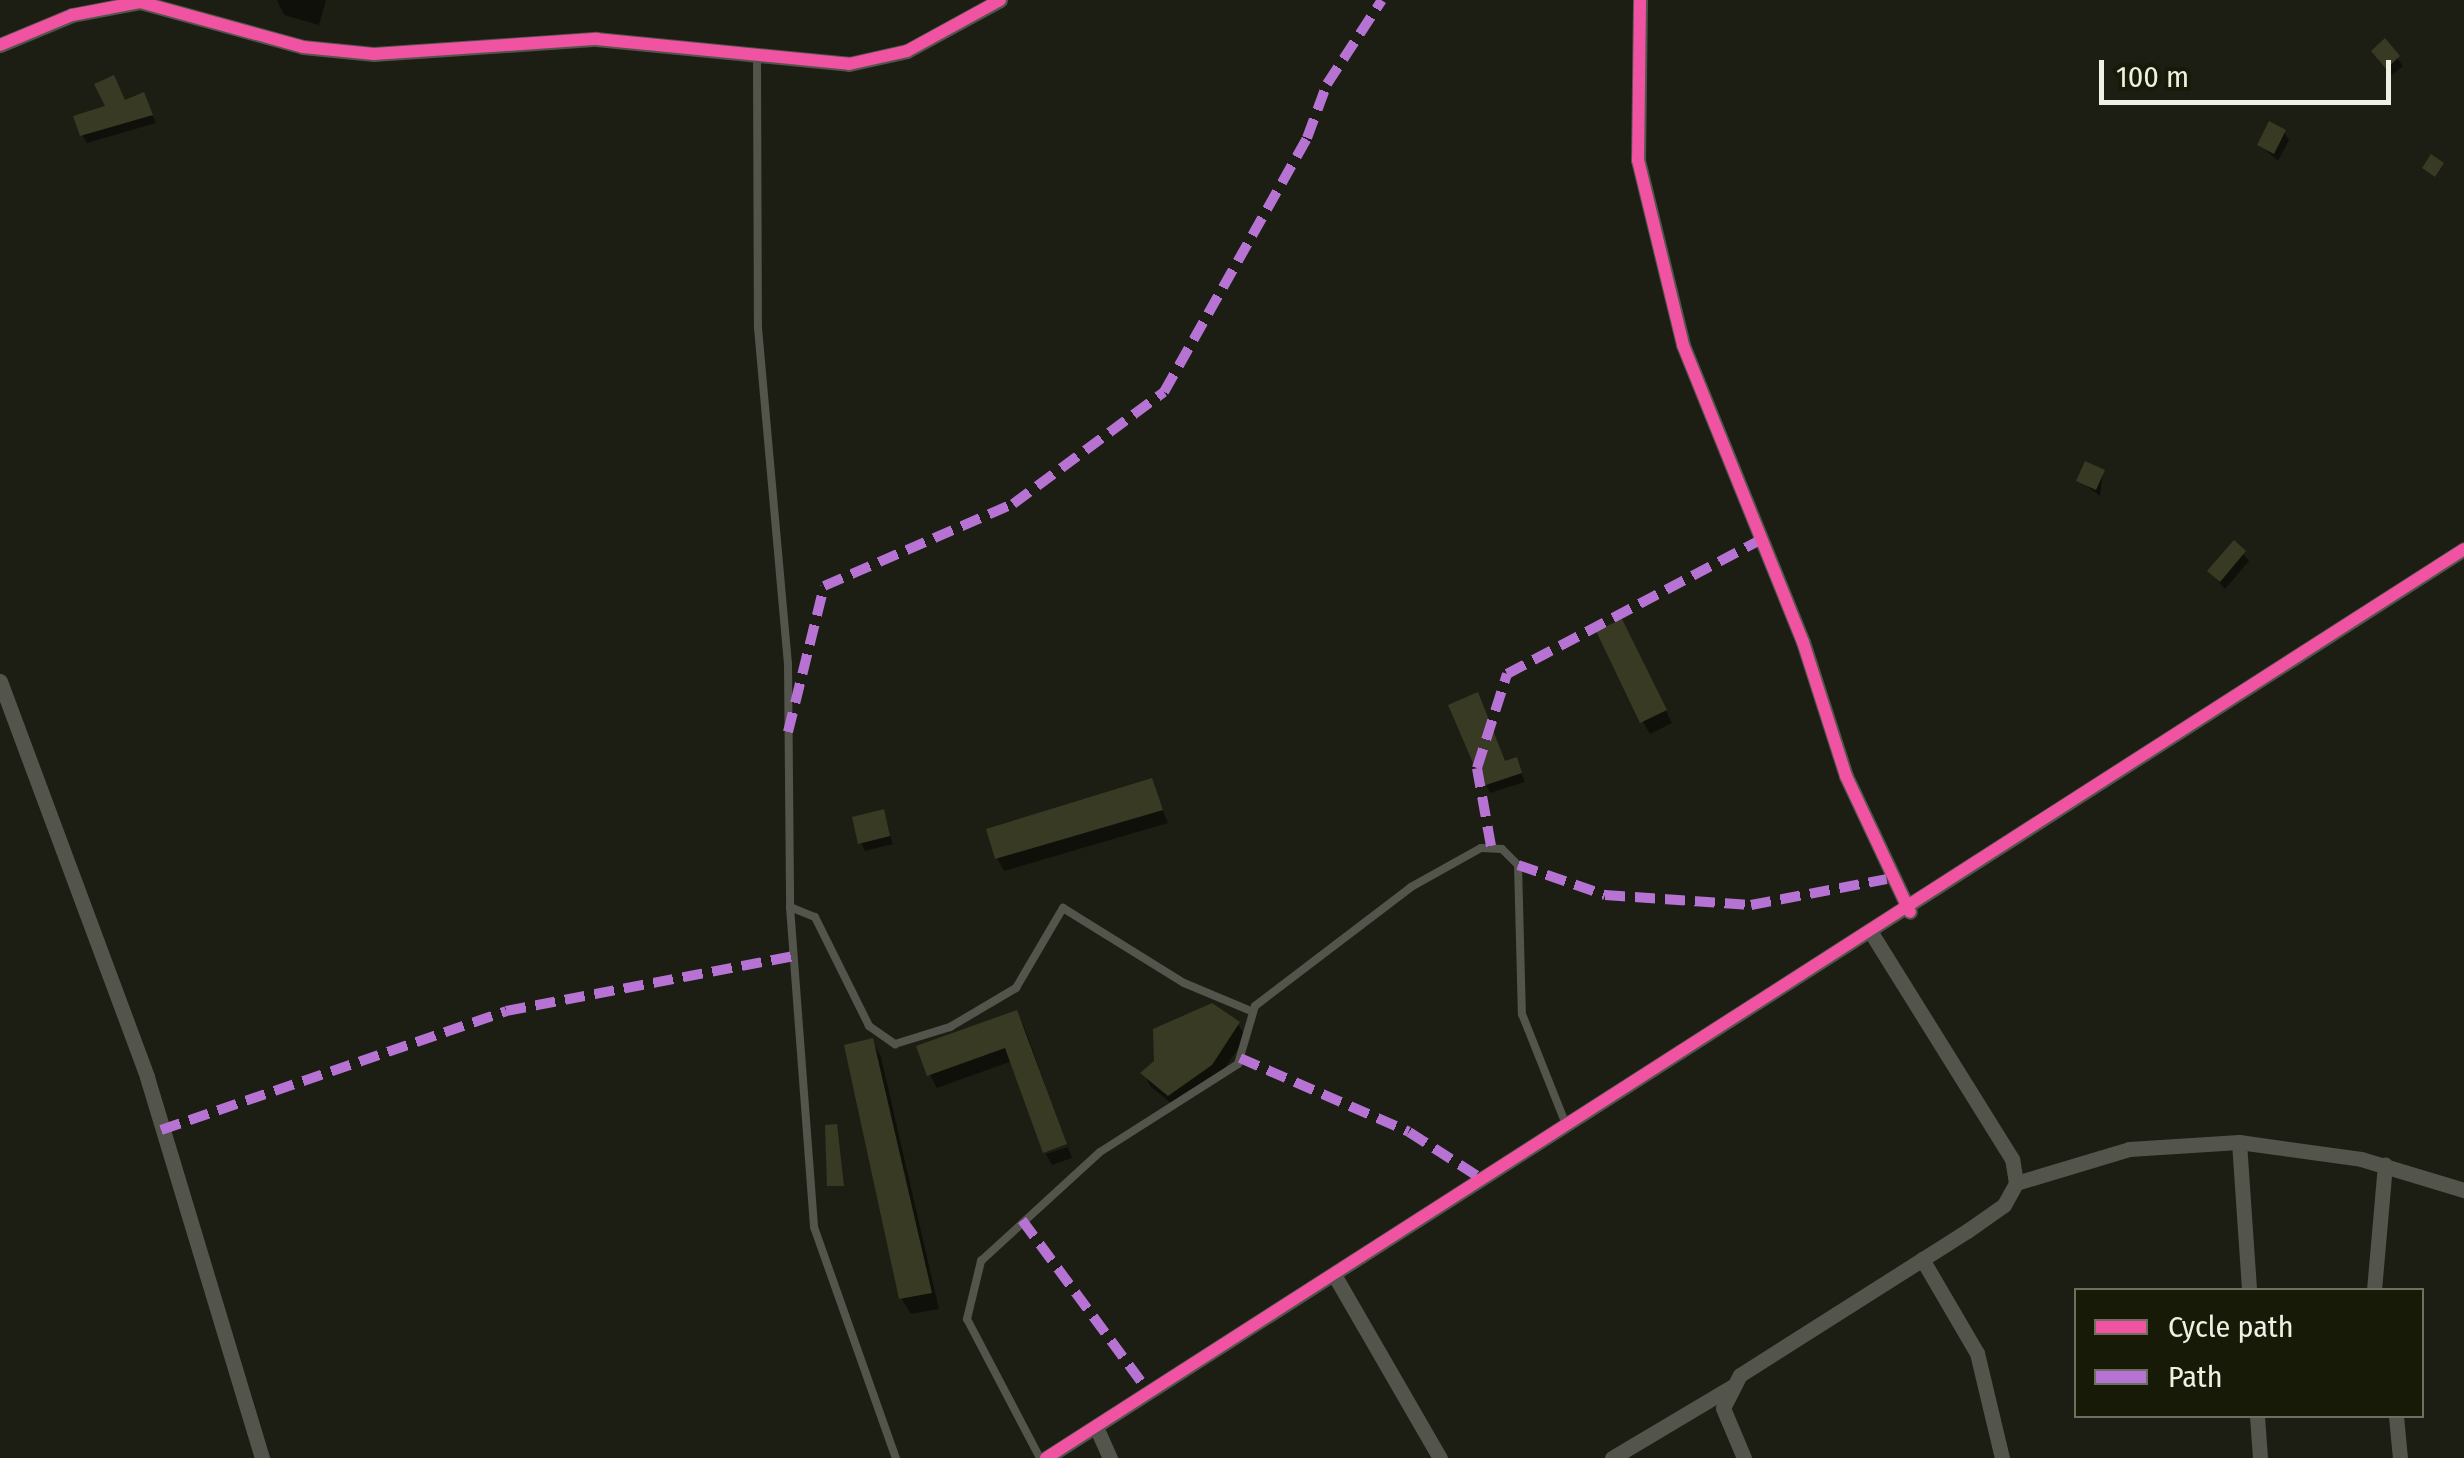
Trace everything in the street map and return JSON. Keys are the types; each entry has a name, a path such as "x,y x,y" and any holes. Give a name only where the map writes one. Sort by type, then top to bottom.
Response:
{"street":[{"path":"0,46 99,4 168,6 303,47 374,54 596,39 688,43 758,62 880,59 1000,0"},
{"path":"1640,0 1638,160 1682,345 1803,642 1846,776 1910,912"},
{"path":"1043,1458 1097,1429 1873,936 2464,548"},
{"path":"0,681 146,1076 262,1458"},
{"path":"1612,1458 1731,1387 1759,1360 2004,1205 2016,1182 2012,1159 1873,936"},
{"path":"2016,1182 2128,1149 2239,1142 2385,1164 2464,1190"},
{"path":"2239,1142 2249,1288"},
{"path":"2374,1288 2385,1164"},
{"path":"1922,1259 1977,1353 2002,1458"},
{"path":"1336,1278 1440,1458"},
{"path":"1731,1387 1723,1408 1744,1458"},
{"path":"2257,1418 2260,1458"},
{"path":"2396,1418 2400,1458"},
{"path":"1097,1429 1110,1458"}],"lane":[{"path":"758,62 758,328 788,664 790,907 814,1227 896,1458"},
{"path":"1043,1458 966,1318 971,1279 1087,1162 1238,1064 1251,1012 1410,886 1481,848 1502,849 1518,865 1522,1014 1568,1131"},
{"path":"790,907 816,917 869,1026 896,1044 964,1020 1016,988 1063,908 1184,984 1251,1012"}],"building":[{"path":"2385,38 2400,56 2386,69 2371,51"},
{"path":"114,75 125,100 144,92 153,115 80,136 73,116 105,106 94,84"},
{"path":"2269,121 2286,130 2274,154 2257,145"},
{"path":"2431,154 2444,163 2435,177 2422,168"},
{"path":"2085,461 2105,470 2096,490 2076,481"},
{"path":"2234,540 2246,551 2220,582 2207,571"},
{"path":"1622,619 1667,710 1640,723 1596,631"},
{"path":"1478,692 1505,761 1517,757 1522,773 1483,786 1448,705"},
{"path":"1152,778 1163,810 995,859 986,829"},
{"path":"884,809 890,836 858,844 852,817"},
{"path":"1212,1003 1240,1022 1212,1065 1168,1096 1140,1073 1154,1061 1153,1029"},
{"path":"1017,1010 1067,1144 1043,1153 1005,1048 927,1076 916,1046"},
{"path":"873,1038 932,1293 899,1299 844,1045"},
{"path":"837,1124 844,1186 827,1186 825,1125"}],"marked path":[{"path":"788,732 824,586 1013,504 1164,392 1307,138 1327,84 1382,0"},
{"path":"1491,846 1477,768 1507,674 1758,541"},
{"path":"1518,865 1605,895 1751,905 1887,879"},
{"path":"161,1130 506,1011 793,956"},
{"path":"1240,1058 1409,1132 1485,1181"},
{"path":"1022,1220 1151,1395"}],"cycle path":[{"path":"0,45 72,15 140,2 303,47 374,54 596,39 849,64 907,51 1000,0"},
{"path":"1640,0 1638,160 1683,345 1803,642 1846,776 1910,912"},
{"path":"1046,1458 2464,549"}]}
